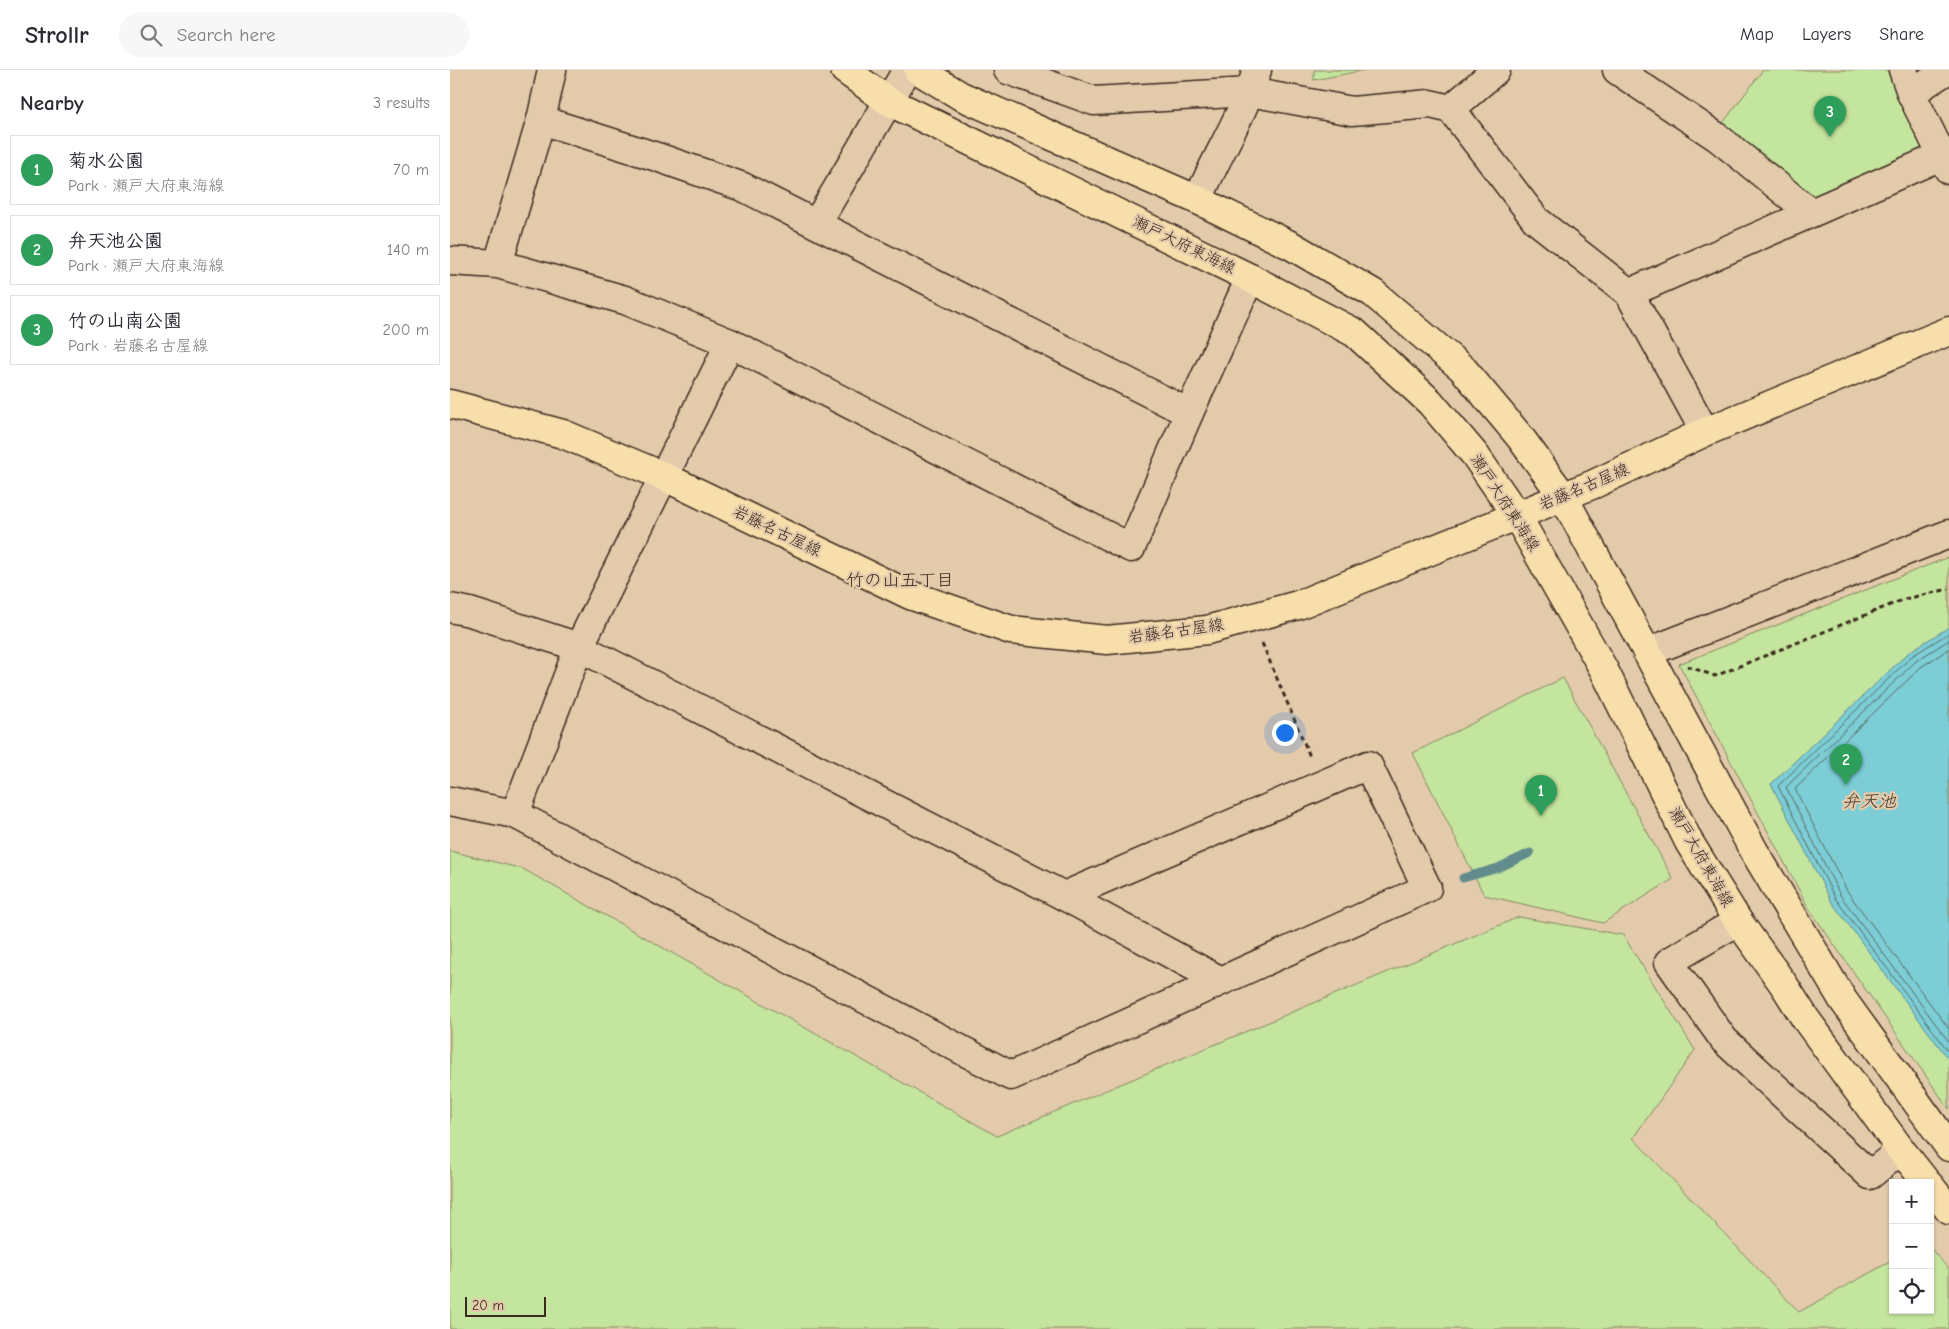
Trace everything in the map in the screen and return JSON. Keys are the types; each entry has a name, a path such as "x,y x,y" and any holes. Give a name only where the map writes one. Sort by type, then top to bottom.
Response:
{"main road":[{"name":"瀬戸大府東海線","path":"845,70 888,101 1250,278 1355,333 1430,402 1475,455 1517,516 1604,670 1688,842 1738,921 1805,1018 1924,1179"},
{"path":"918,70 961,96 1198,200 1292,246 1373,293 1463,369 1520,437 1563,496 1754,851 1843,1000 1949,1147"},
{"name":"岩藤名古屋線","path":"450,404 563,434 663,476 910,595 1010,630 1107,640 1207,630 1298,605 1594,484 1705,432 1949,331"},
{"path":"1934,1191 1949,1210"}],"street":[{"path":"498,264 541,120 552,70"},
{"path":"817,224 907,70"},
{"path":"1008,70 1094,101 1253,81 1352,111 1430,104 1451,109 1536,220 1628,293 1705,432"},
{"path":"1451,109 1496,70"},
{"path":"1617,70 1717,137 1810,212"},
{"path":"1628,293 1810,212 1946,160 1907,82 1948,70"},
{"path":"1198,200 1253,81"},
{"path":"541,120 743,187 1188,413"},
{"path":"450,261 498,264 625,300 730,343 1131,548 1188,413 1250,278"},
{"path":"516,814 579,647 730,343"},
{"path":"1648,652 1949,534"},
{"path":"450,608 470,612 579,647 1064,896 1221,981"},
{"path":"450,801 516,814 1011,1076 1427,888 1368,765 1064,896"},
{"path":"1738,921 1669,962 1724,1040 1870,1175 1901,1150"}],"path":[{"path":"1679,664 1715,676 1905,598 1949,589"},
{"path":"1252,618 1322,785"}],"green space":[{"path":"1314,70 1365,70 1314,80"},
{"path":"1763,70 1888,70 1928,151 1813,201 1723,123"},
{"path":"1949,557 1949,1109 1808,907 1679,664"},
{"path":"1563,678 1673,879 1603,923 1484,895 1413,753"},
{"path":"450,851 523,869 997,1136 1519,917 1623,935 1695,1050 1633,1138 1799,1312 1889,1262 1889,1314 1934,1314 1934,1252 1949,1269 1949,1329 450,1329"}],"water":[{"name":"弁天池","path":"1949,627 1949,1060 1831,901 1771,784 1909,652"}],"waterway":[{"path":"1463,878 1498,868 1530,853"}],"place":[{"name":"竹の山南公園","path":"1830,137"},
{"name":"弁天池公園","path":"1846,785"},
{"name":"菊水公園","path":"1541,816"}],"district":[{"name":"竹の山五丁目","path":"900,580"}]}
